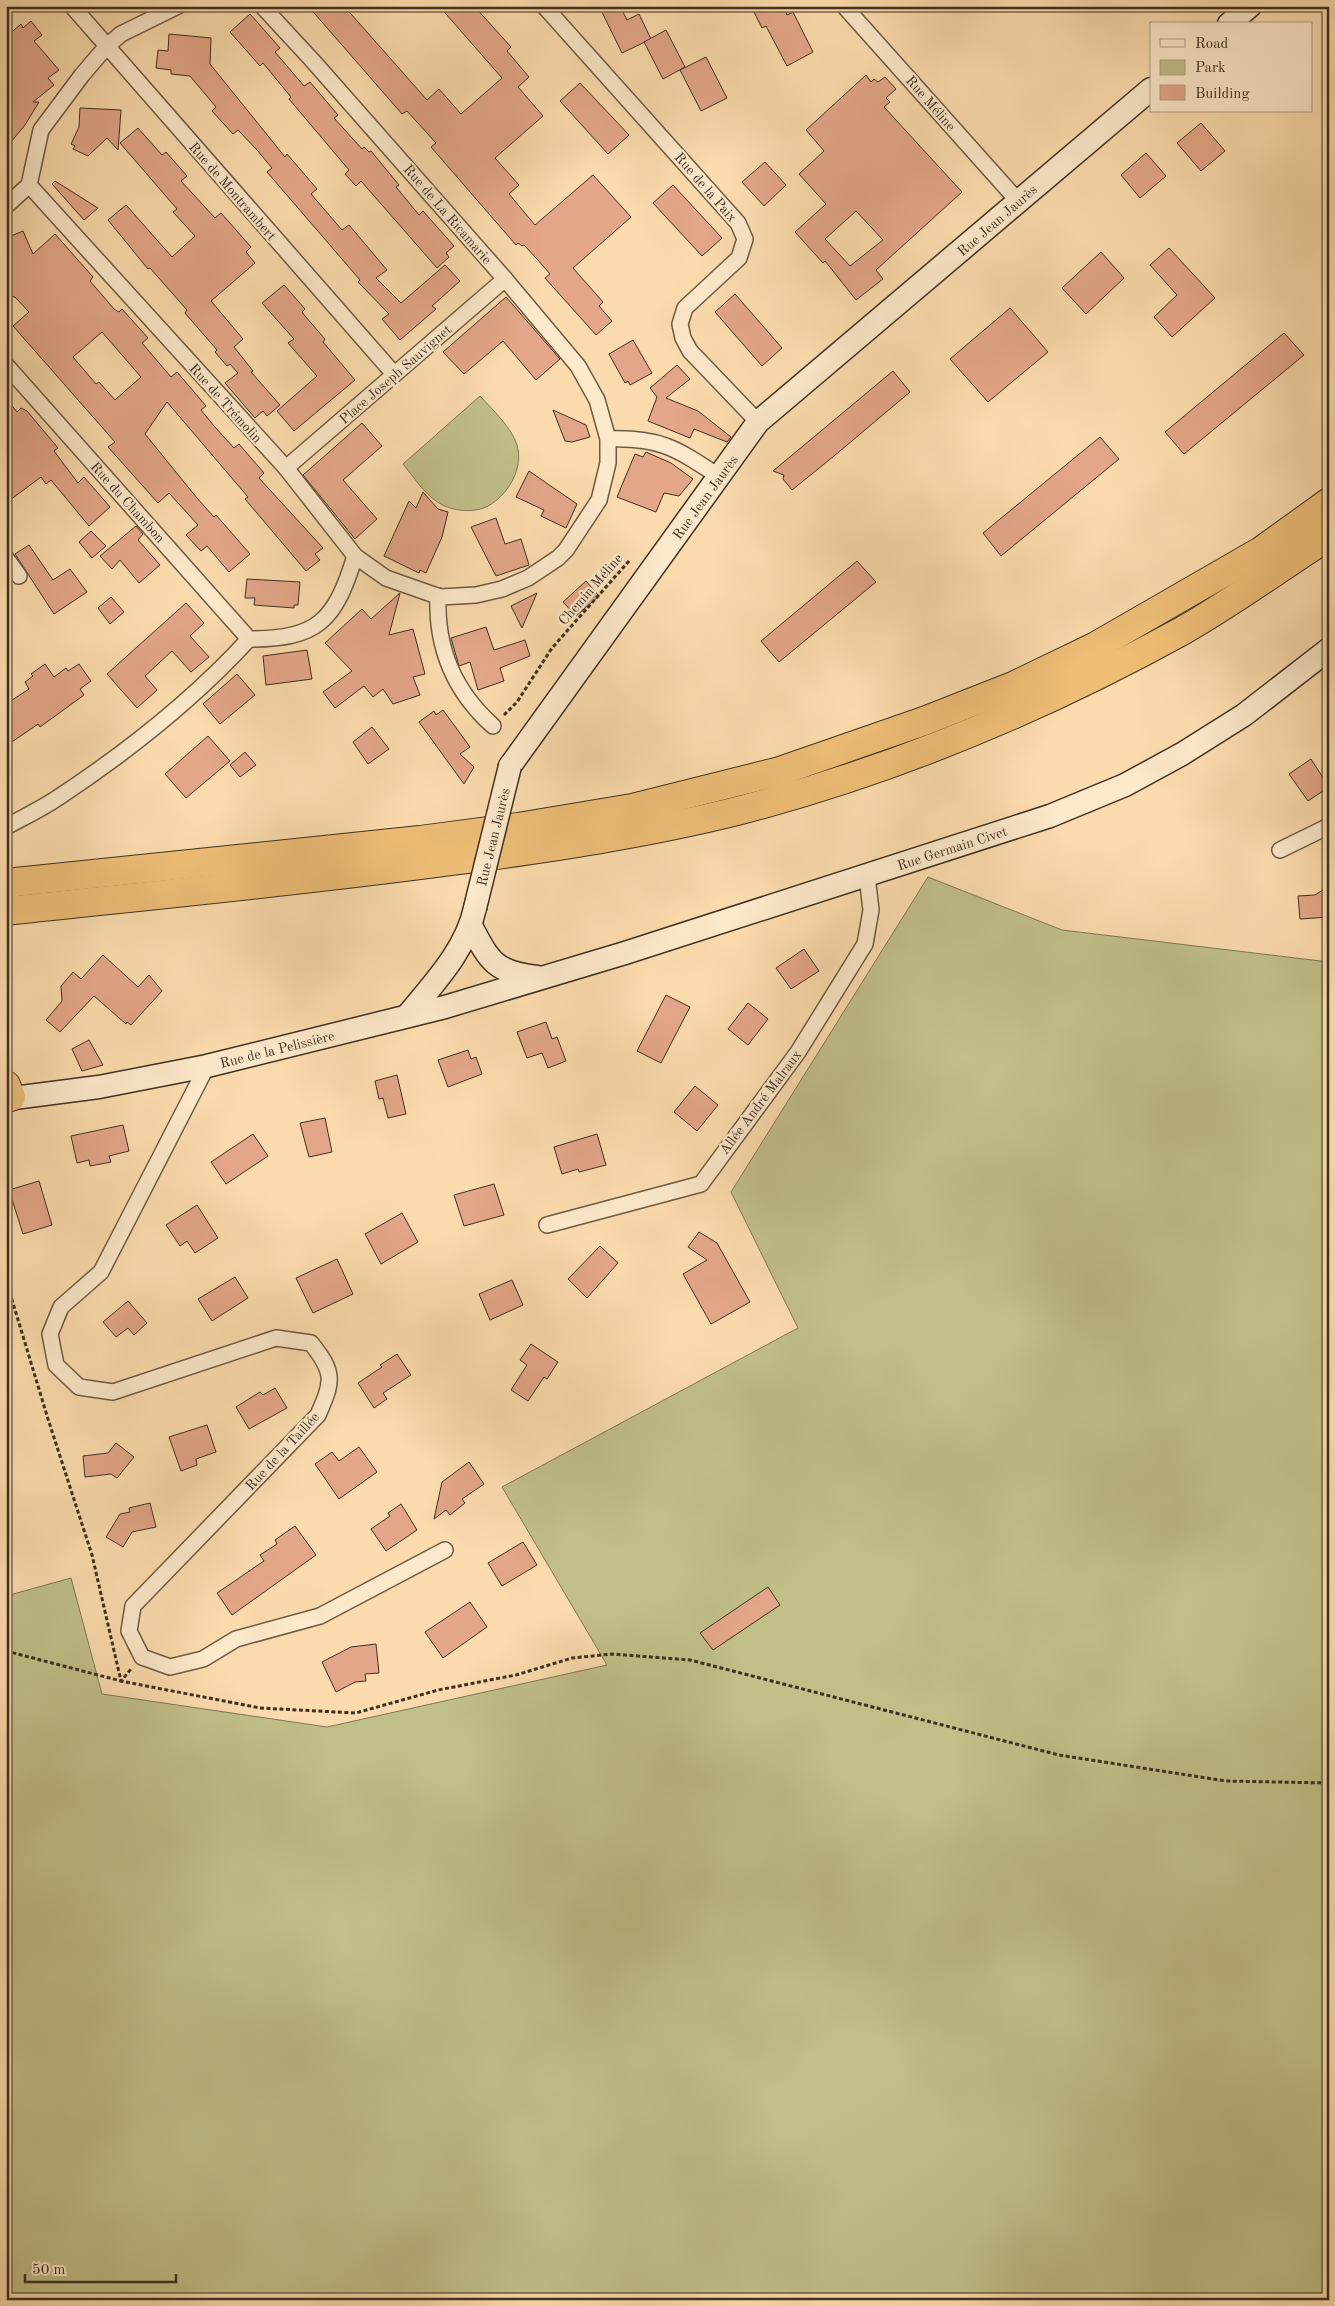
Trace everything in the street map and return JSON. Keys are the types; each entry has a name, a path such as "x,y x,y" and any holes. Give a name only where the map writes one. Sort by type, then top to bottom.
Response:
{"highway":[{"path":"6,883 420,840 518,827 632,808 780,771 968,704 1013,686 1096,646 1261,552 1329,502"},
{"path":"6,911 364,873 548,848 646,832 742,809 852,776 953,739 1077,685 1184,630 1329,536"}],"street":[{"name":"Rue de Montrambert","path":"72,6 394,374"},
{"path":"6,206 29,185 42,130 82,75 106,47 121,34 178,6"},
{"name":"Rue de La Ricamarie","path":"262,6 319,67 505,279 578,366 597,400 608,439 608,463 599,500 566,550 558,558"},
{"name":"Rue de la Paix","path":"544,6 738,223 745,239 739,258 685,308 680,324 683,338 690,351 758,422"},
{"name":"Rue Méline","path":"844,6 1018,201"},
{"path":"1231,22 1250,6"},
{"name":"Rue Jean Jaurès","path":"407,1016 451,961 473,917 510,766 758,422 1150,90"},
{"name":"Rue de Trémolin","path":"29,185 286,468 355,556 386,578 438,596 476,595 502,589 528,578 558,558"},
{"name":"Place Joseph Sauvignet","path":"286,468 505,279"},
{"name":"Rue du Chambon","path":"6,365 249,639"},
{"path":"608,439 636,438 661,443 688,456 720,477"},
{"path":"6,827 58,798 136,741 224,666 249,639 279,639 305,633 331,612 355,556"},
{"path":"6,558 19,576"},
{"path":"438,596 438,618 443,652 458,685 481,716 493,726"},
{"name":"Rue Germain Civet","path":"543,977 867,876 1050,816 1125,785 1182,754 1244,715 1329,649"},
{"path":"1280,850 1329,826"},
{"name":"Allée André Malraux","path":"548,1225 701,1184 798,1052 865,944 871,910 867,876"},
{"path":"473,917 487,955 502,969 515,974 543,977"},
{"name":"Rue de la Pelissière","path":"8,1094 99,1087 207,1066 407,1016 543,977"},
{"name":"Rue de la Taillée","path":"142,1657 129,1631 133,1606 318,1415 329,1390 327,1363 311,1343 276,1338 113,1392 79,1387 56,1365 50,1334 62,1307 101,1272 207,1066"},
{"path":"142,1657 170,1667 203,1658 236,1639 320,1616 445,1550"}],"path":[{"name":"Chemin Méline","path":"493,726 517,702 552,648 633,557"},
{"path":"6,1280 92,1555 120,1681"},
{"path":"6,1651 120,1681 260,1708 356,1713 438,1690 516,1675 572,1658 612,1654 690,1660 1059,1755 1226,1781 1329,1783"},
{"path":"120,1681 142,1657"}],"green space":[{"path":"480,396 511,432 519,454 516,472 508,488 488,506 468,511 454,509 441,504 431,497 422,489 403,464"},
{"path":"928,877 1062,930 1329,962 1329,2300 6,2300 6,1596 71,1578 102,1694 327,1727 607,1665 502,1487 798,1328 731,1192"}],"building":[{"path":"308,6 344,6 427,100 439,89 461,114 502,78 439,6 474,6 511,47 507,51 529,77 518,87 543,116 495,158 519,185 509,194 535,225 593,175 631,217 573,268 603,302 599,306 612,321 596,335 545,278 550,274 537,259 524,245 522,246 518,243 516,245 431,147 436,143 407,111 402,114"},
{"path":"599,6 620,6 627,20 639,14 651,39 622,53"},
{"path":"751,6 783,6 787,15 793,12 813,52 787,66 766,26 762,28"},
{"path":"250,14 280,48 275,52 304,86 310,82 338,115 334,118 362,149 364,147 369,152 371,151 399,185 396,187 419,215 423,211 454,246 446,253 449,257 437,268 361,181 356,186 345,174 349,170 289,99 291,97 263,63 260,66 230,32"},
{"path":"31,21 42,35 34,41 59,70 48,78 54,85 33,102 39,102 25,125 6,148 6,37 21,24 23,28"},
{"path":"666,30 685,67 663,79 644,42"},
{"path":"169,34 211,38 210,64 285,157 287,154 317,189 311,194 342,230 349,225 387,270 376,278 401,303 445,265 460,281 432,306 436,309 400,340 382,319 389,314 358,282 360,280 267,172 272,168 257,150 238,130 233,134 212,111 216,107 190,76 171,74 171,70 156,68 158,50 168,51"},
{"path":"706,57 727,98 701,111 680,70"},
{"path":"866,75 871,82 874,79 878,82 885,77 896,89 886,98 890,102 884,107 962,192 876,270 883,279 856,300 825,261 823,263 795,232 826,204 799,174 824,151 806,130","holes":["856,211 883,240 850,266 825,239"]},
{"path":"580,83 629,135 608,154 560,101"},
{"path":"80,108 121,110 118,150 107,138 88,156 73,149 75,146 71,144 79,127"},
{"path":"1201,123 1225,151 1201,171 1177,143"},
{"path":"138,128 162,155 166,152 187,176 181,181 215,218 221,213 251,247 246,252 255,263 211,301 243,339 234,347 253,371 251,372 280,405 267,416 263,411 255,418 225,383 238,373 230,364 227,366 215,352 217,350 185,313 187,310 150,268 148,269 108,220 126,205 172,257 195,236 173,212 177,209 120,143"},
{"path":"1146,153 1166,176 1140,198 1121,175"},
{"path":"765,162 786,185 764,206 742,182"},
{"path":"55,181 98,208 84,220 52,184"},
{"path":"673,185 722,238 702,256 653,203"},
{"path":"23,231 33,254 55,234 93,277 90,281 114,309 119,312 122,309 148,338 142,343 171,377 177,372 206,406 201,410 214,426 234,448 239,444 264,473 259,478 323,548 315,554 320,560 306,571 245,499 248,497 167,402 145,434 197,498 214,517 216,515 250,554 229,572 207,546 201,551 186,535 198,525 169,493 158,503 108,447 115,442 13,326 29,312 15,297 6,296 6,238","holes":["102,332 141,377 115,400 99,382 96,384 73,357"]},
{"path":"1169,248 1215,298 1172,337 1154,317 1177,295 1150,265"},
{"path":"1101,252 1124,278 1086,314 1062,288"},
{"path":"284,285 305,309 302,312 325,339 323,342 355,380 294,431 277,411 317,376 288,343 294,339 262,303"},
{"path":"735,294 782,348 762,366 715,312"},
{"path":"506,297 560,359 536,380 503,341 464,374 443,352"},
{"path":"1010,308 1048,352 988,402 950,359"},
{"path":"1284,333 1304,355 1184,454 1165,432"},
{"path":"633,340 652,373 630,385 628,381 625,383 609,354"},
{"path":"677,365 690,379 666,398 698,411 731,437 727,442 694,429 690,438 648,421 657,397 650,388"},
{"path":"893,371 910,392 834,456 792,490 783,479 784,475 773,471"},
{"path":"6,398 17,412 21,408 27,411 58,448 54,451 78,483 84,477 110,507 89,526 51,480 46,484 41,477 6,503"},
{"path":"553,410 586,425 590,437 572,442 565,441"},
{"path":"362,423 382,446 343,480 377,519 355,539 303,475"},
{"path":"1100,437 1119,459 1001,556 983,533"},
{"path":"646,452 671,463 693,479 679,496 664,493 656,512 617,497 635,454 643,457"},
{"path":"529,471 577,504 566,528 541,516 544,510 516,497"},
{"path":"423,492 438,509 448,512 442,537 426,573 420,570 419,573 384,556 409,501 416,508"},
{"path":"496,518 505,544 521,539 529,565 496,576 471,527"},
{"path":"136,526 143,534 138,540 160,565 139,583 120,560 112,569 100,556"},
{"path":"91,531 106,546 92,558 79,542"},
{"path":"29,545 53,580 70,569 87,592 54,614 15,554"},
{"path":"857,561 876,582 779,662 761,641"},
{"path":"247,579 300,582 298,605 294,605 294,608 254,605 255,598 245,598"},
{"path":"586,581 599,596 576,616 563,602"},
{"path":"400,593 389,635 413,629 425,674 413,677 420,695 393,704 383,689 373,697 364,686 335,708 323,692 352,671 325,643 362,609 371,619"},
{"path":"537,593 522,628 511,606"},
{"path":"111,597 124,612 110,624 98,608"},
{"path":"186,603 204,623 190,636 209,657 191,672 172,651 145,676 157,690 137,708 107,674"},
{"path":"486,627 494,650 525,640 530,656 500,668 504,681 478,690 470,662 459,666 451,638"},
{"path":"307,650 312,679 266,685 263,656"},
{"path":"45,664 54,677 66,668 68,671 79,664 91,681 80,689 84,695 40,727 38,724 6,746 6,704 29,689 25,682 33,676 31,674"},
{"path":"237,674 255,695 220,724 203,704"},
{"path":"443,710 470,747 460,754 474,767 464,784 419,722 434,711 436,715"},
{"path":"372,727 389,749 368,764 353,742"},
{"path":"208,736 230,761 186,798 165,774"},
{"path":"245,752 256,765 240,777 230,765"},
{"path":"1311,759 1329,787 1308,801 1289,774"},
{"path":"1329,886 1329,917 1300,919 1298,896 1315,895"},
{"path":"804,949 819,971 791,989 776,968"},
{"path":"103,955 138,987 149,975 162,991 131,1025 127,1022 126,1024 94,996 60,1032 46,1020 62,1001 61,986 73,972 81,979"},
{"path":"666,995 690,1007 661,1063 637,1051"},
{"path":"748,1003 768,1019 748,1045 728,1029"},
{"path":"546,1022 552,1039 557,1037 566,1061 548,1068 542,1053 527,1058 517,1032"},
{"path":"89,1040 103,1065 82,1071 72,1049"},
{"path":"468,1050 471,1059 476,1057 482,1074 448,1087 438,1060"},
{"path":"397,1075 406,1114 388,1118 383,1098 379,1099 375,1081"},
{"path":"695,1086 718,1105 697,1131 674,1112"},
{"path":"325,1118 332,1152 309,1157 300,1123"},
{"path":"123,1125 129,1151 109,1156 111,1162 90,1166 89,1160 77,1163 71,1136"},
{"path":"253,1134 268,1156 226,1184 211,1162"},
{"path":"597,1134 606,1165 579,1172 578,1169 562,1174 554,1147"},
{"path":"39,1181 52,1225 23,1234 9,1190"},
{"path":"494,1184 504,1215 464,1226 454,1195"},
{"path":"197,1205 218,1238 195,1253 187,1241 180,1246 166,1225"},
{"path":"402,1213 418,1242 381,1264 365,1234"},
{"path":"699,1232 717,1243 750,1302 711,1324 683,1274 707,1260 688,1247"},
{"path":"600,1246 618,1263 587,1298 568,1279"},
{"path":"337,1259 353,1294 313,1313 296,1278"},
{"path":"235,1277 248,1298 212,1321 198,1299"},
{"path":"512,1280 523,1305 490,1320 479,1294"},
{"path":"128,1301 147,1323 134,1335 128,1328 116,1337 103,1322"},
{"path":"531,1344 558,1362 547,1379 544,1377 528,1401 511,1390 527,1365 520,1360"},
{"path":"397,1354 411,1375 383,1393 387,1399 374,1408 358,1383"},
{"path":"275,1388 287,1408 249,1429 236,1407 260,1392 263,1395"},
{"path":"207,1425 216,1452 196,1459 197,1465 181,1471 169,1437"},
{"path":"116,1443 134,1457 117,1478 111,1474 85,1477 83,1456 108,1453"},
{"path":"359,1447 377,1472 339,1499 315,1464 332,1452 339,1461"},
{"path":"469,1462 484,1484 462,1499 465,1503 450,1515 446,1510 434,1519 442,1482"},
{"path":"150,1503 156,1527 132,1532 123,1547 106,1537 120,1514 130,1512 129,1508"},
{"path":"401,1504 417,1530 386,1551 371,1529 390,1516 388,1513"},
{"path":"295,1526 316,1555 232,1615 217,1593 264,1561 260,1555 277,1544 275,1540"},
{"path":"523,1542 537,1565 502,1586 488,1563"},
{"path":"768,1587 780,1605 713,1650 700,1633"},
{"path":"470,1602 487,1627 443,1658 425,1632"},
{"path":"376,1644 379,1673 365,1674 366,1681 355,1682 336,1692 322,1662 351,1647"}]}
